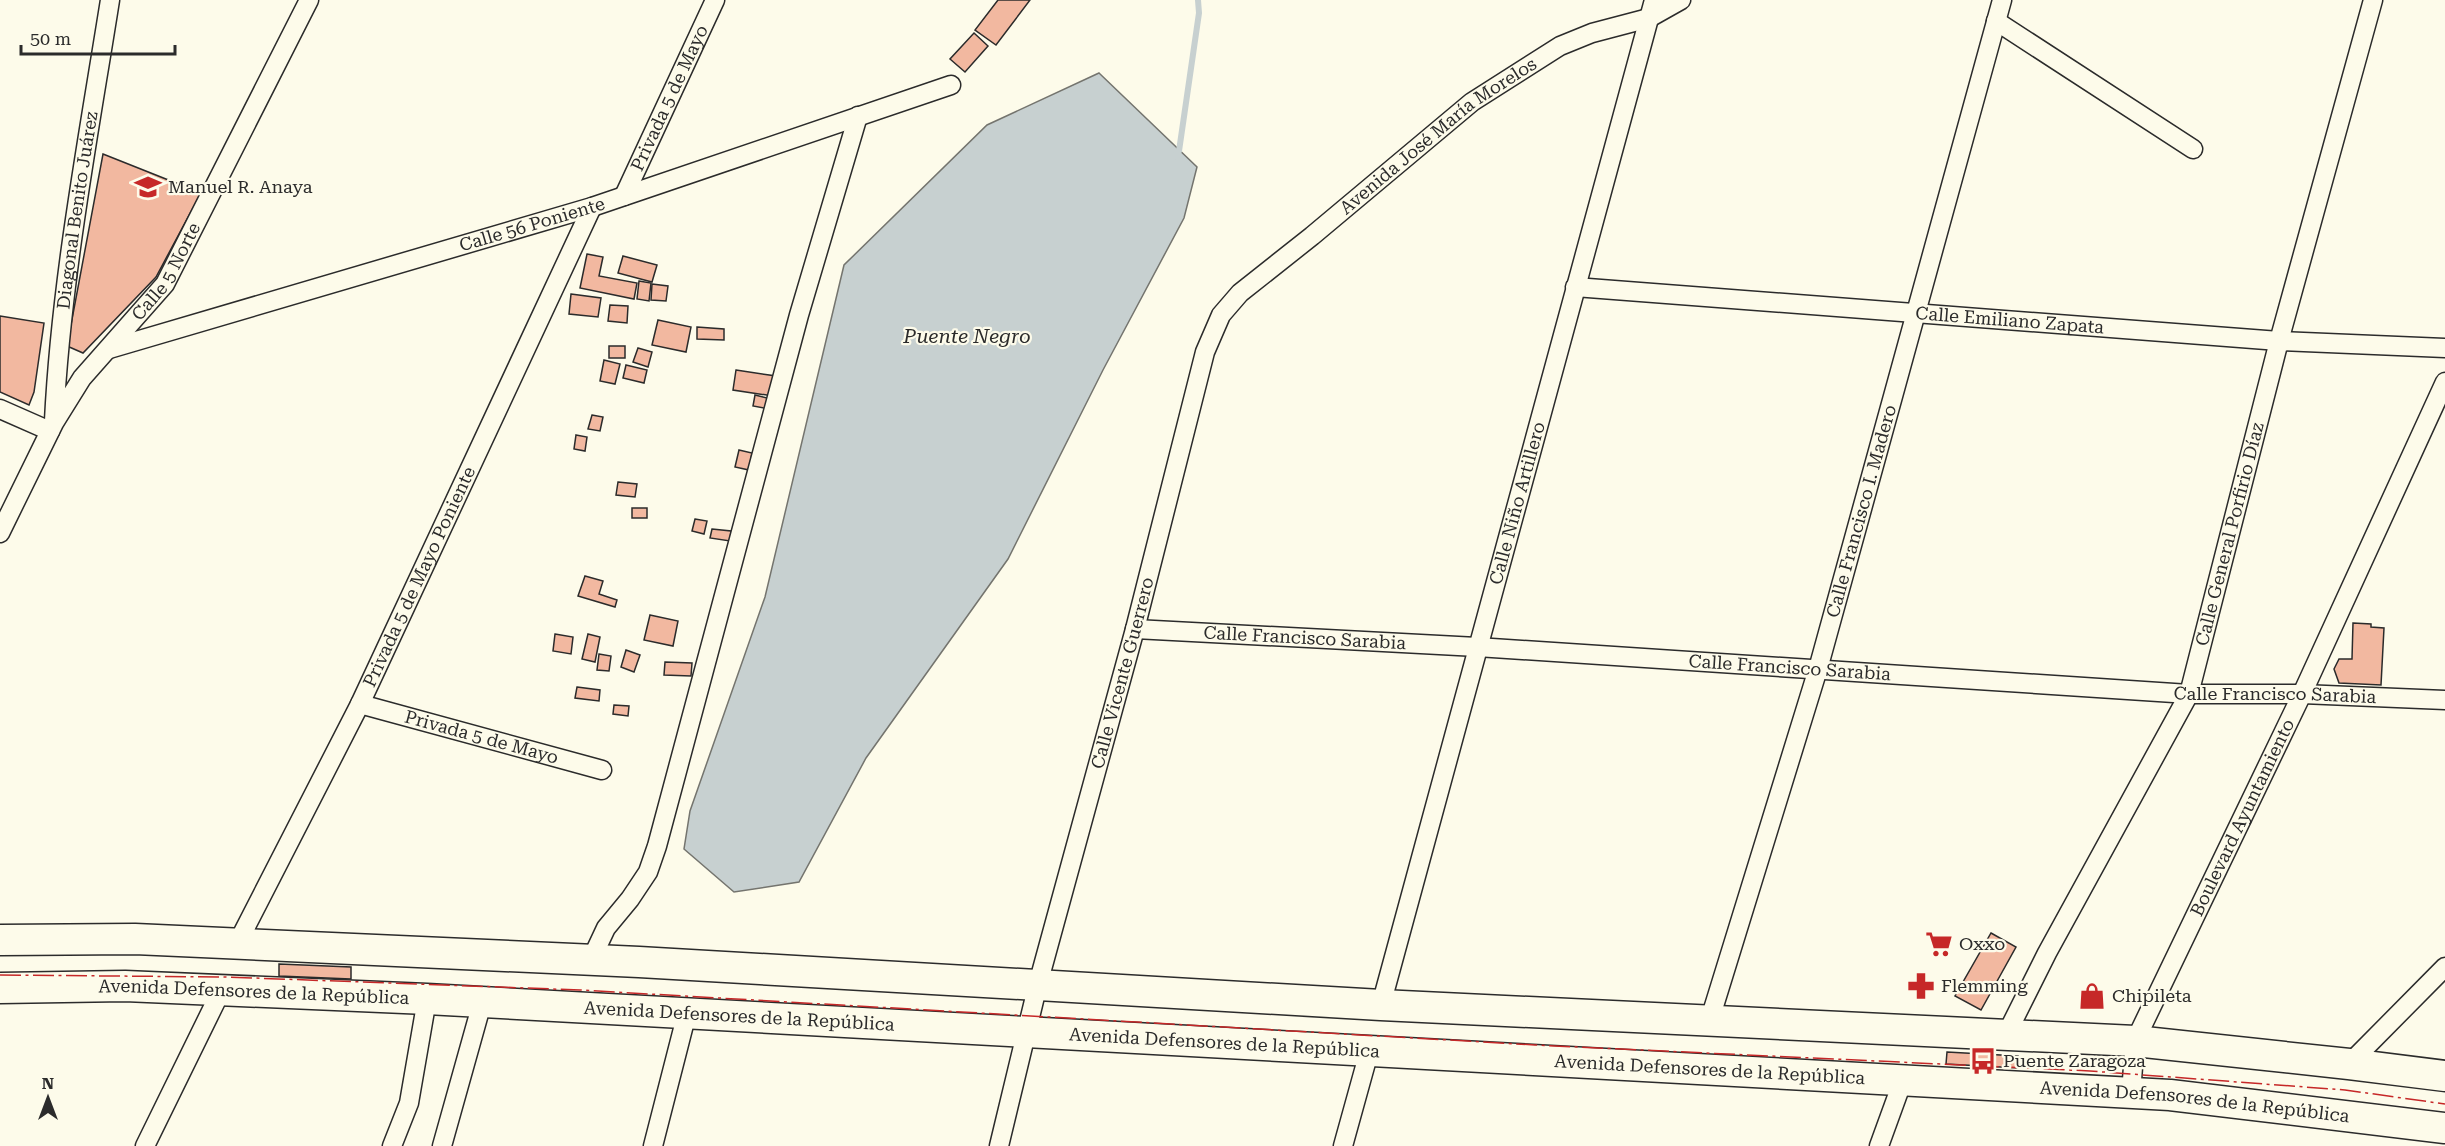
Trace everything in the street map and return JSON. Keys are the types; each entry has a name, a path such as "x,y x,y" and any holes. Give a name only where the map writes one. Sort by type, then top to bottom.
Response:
{"main road":[{"path":"0,940 135,939 591,960 1381,1005 2135,1041 2445,1076"},
{"name":"Avenida Defensores de la República","path":"0,987 125,986 427,999 2170,1095 2445,1128"}],"street":[{"name":"Diagonal Benito Juárez","path":"52,427 59,346 110,0"},
{"name":"Calle 5 Norte","path":"0,533 52,427 82,378 165,284 309,0"},
{"name":"Privada 5 de Mayo","path":"624,196 714,0"},
{"name":"Calle Niño Artillero","path":"1381,1005 1654,0"},
{"name":"Avenida José María Morelos","path":"1221,315 1240,293 1472,102 1560,46 1592,33 1649,18 1680,0"},
{"name":"Calle Francisco I. Madero","path":"1710,1019 1818,669 2002,0"},
{"name":"Calle General Porfirio Díaz","path":"2006,1035 2047,953 2189,694 2279,341 2373,0"},
{"path":"1996,21 2193,148"},
{"name":"Calle 56 Poniente","path":"109,349 592,207 951,85"},
{"path":"591,960 606,928 630,899 648,872 657,846 796,327 858,116"},
{"name":"Privada 5 de Mayo Poniente","path":"237,944 360,704 592,207"},
{"name":"Calle Emiliano Zapata","path":"1575,287 2279,341 2445,348"},
{"name":"Calle Vicente Guerrero","path":"999,1146 1038,984 1135,629 1205,352 1221,315"},
{"name":"Boulevard Ayuntamiento","path":"2131,1093 2135,1041 2302,694 2445,382"},
{"path":"0,409 52,427"},
{"name":"Calle Francisco Sarabia","path":"1135,629 1477,647 2189,694 2302,694 2445,700"},
{"name":"Privada 5 de Mayo","path":"360,704 602,770"},
{"path":"2349,1064 2445,967"},
{"path":"145,1146 221,991"},
{"path":"392,1146 410,1103 427,999"},
{"path":"442,1146 482,1003"},
{"path":"653,1146 687,1013"},
{"path":"1343,1146 1369,1052"},
{"path":"1879,1146 1903,1080"}],"water":[{"name":"Puente Negro","path":"1099,73 1197,167 1184,218 1103,370 1008,559 866,758 799,882 734,892 684,849 690,811 765,597 844,265 987,125"}],"building":[{"path":"998,0 1030,0 996,45 975,30"},
{"path":"974,33 988,46 965,72 950,59"},
{"path":"103,154 201,193 156,277 83,353 67,346"},
{"path":"587,254 603,257 599,276 637,283 634,299 580,288"},
{"path":"623,256 657,265 652,282 618,273"},
{"path":"639,281 651,283 649,301 637,299"},
{"path":"652,284 668,286 666,301 651,300"},
{"path":"571,294 601,298 598,317 569,314"},
{"path":"610,305 628,306 627,323 608,321"},
{"path":"0,316 44,323 34,392 29,405 0,392"},
{"path":"658,320 691,327 686,352 652,345"},
{"path":"697,327 724,329 724,340 697,339"},
{"path":"609,346 625,346 625,358 609,358"},
{"path":"638,348 652,352 648,367 633,362"},
{"path":"604,360 620,364 615,384 600,381"},
{"path":"626,365 647,370 644,383 623,378"},
{"path":"736,370 776,376 773,396 733,390"},
{"path":"755,395 771,399 769,409 753,406"},
{"path":"592,415 603,417 600,431 588,429"},
{"path":"576,435 587,437 585,451 574,449"},
{"path":"739,450 752,453 749,470 735,467"},
{"path":"618,482 637,484 635,497 616,495"},
{"path":"632,508 647,508 647,518 632,518"},
{"path":"695,519 707,521 704,534 692,531"},
{"path":"712,529 731,531 730,541 710,538"},
{"path":"585,576 603,581 599,594 617,600 615,607 578,596"},
{"path":"650,615 678,621 673,646 644,640"},
{"path":"2353,623 2371,624 2371,627 2384,628 2381,685 2339,683 2334,669 2339,659 2352,659"},
{"path":"555,634 573,637 571,654 553,651"},
{"path":"588,634 600,637 595,662 582,659"},
{"path":"626,650 640,655 634,672 621,667"},
{"path":"599,654 611,656 609,671 597,670"},
{"path":"665,662 692,663 691,676 664,675"},
{"path":"577,687 600,690 599,701 575,698"},
{"path":"614,705 629,706 628,716 613,714"},
{"path":"1991,933 2016,947 1981,1010 1955,996"},
{"path":"279,964 351,967 351,979 279,976"},
{"path":"1947,1052 2018,1056 2018,1068 1946,1064"}],"waterway":[{"path":"1175,156 1179,151 1199,13 1198,0"}],"power":[{"path":"0,975 226,977 580,990 1535,1045 2090,1071 2345,1090 2445,1104"}],"place":[{"name":"Manuel R. Anaya","path":"148,187"},
{"name":"Oxxo","path":"1939,944"},
{"name":"Flemming","path":"1921,986"},
{"name":"Chipileta","path":"2092,996"},
{"name":"Puente Zaragoza","path":"1983,1061"}]}
